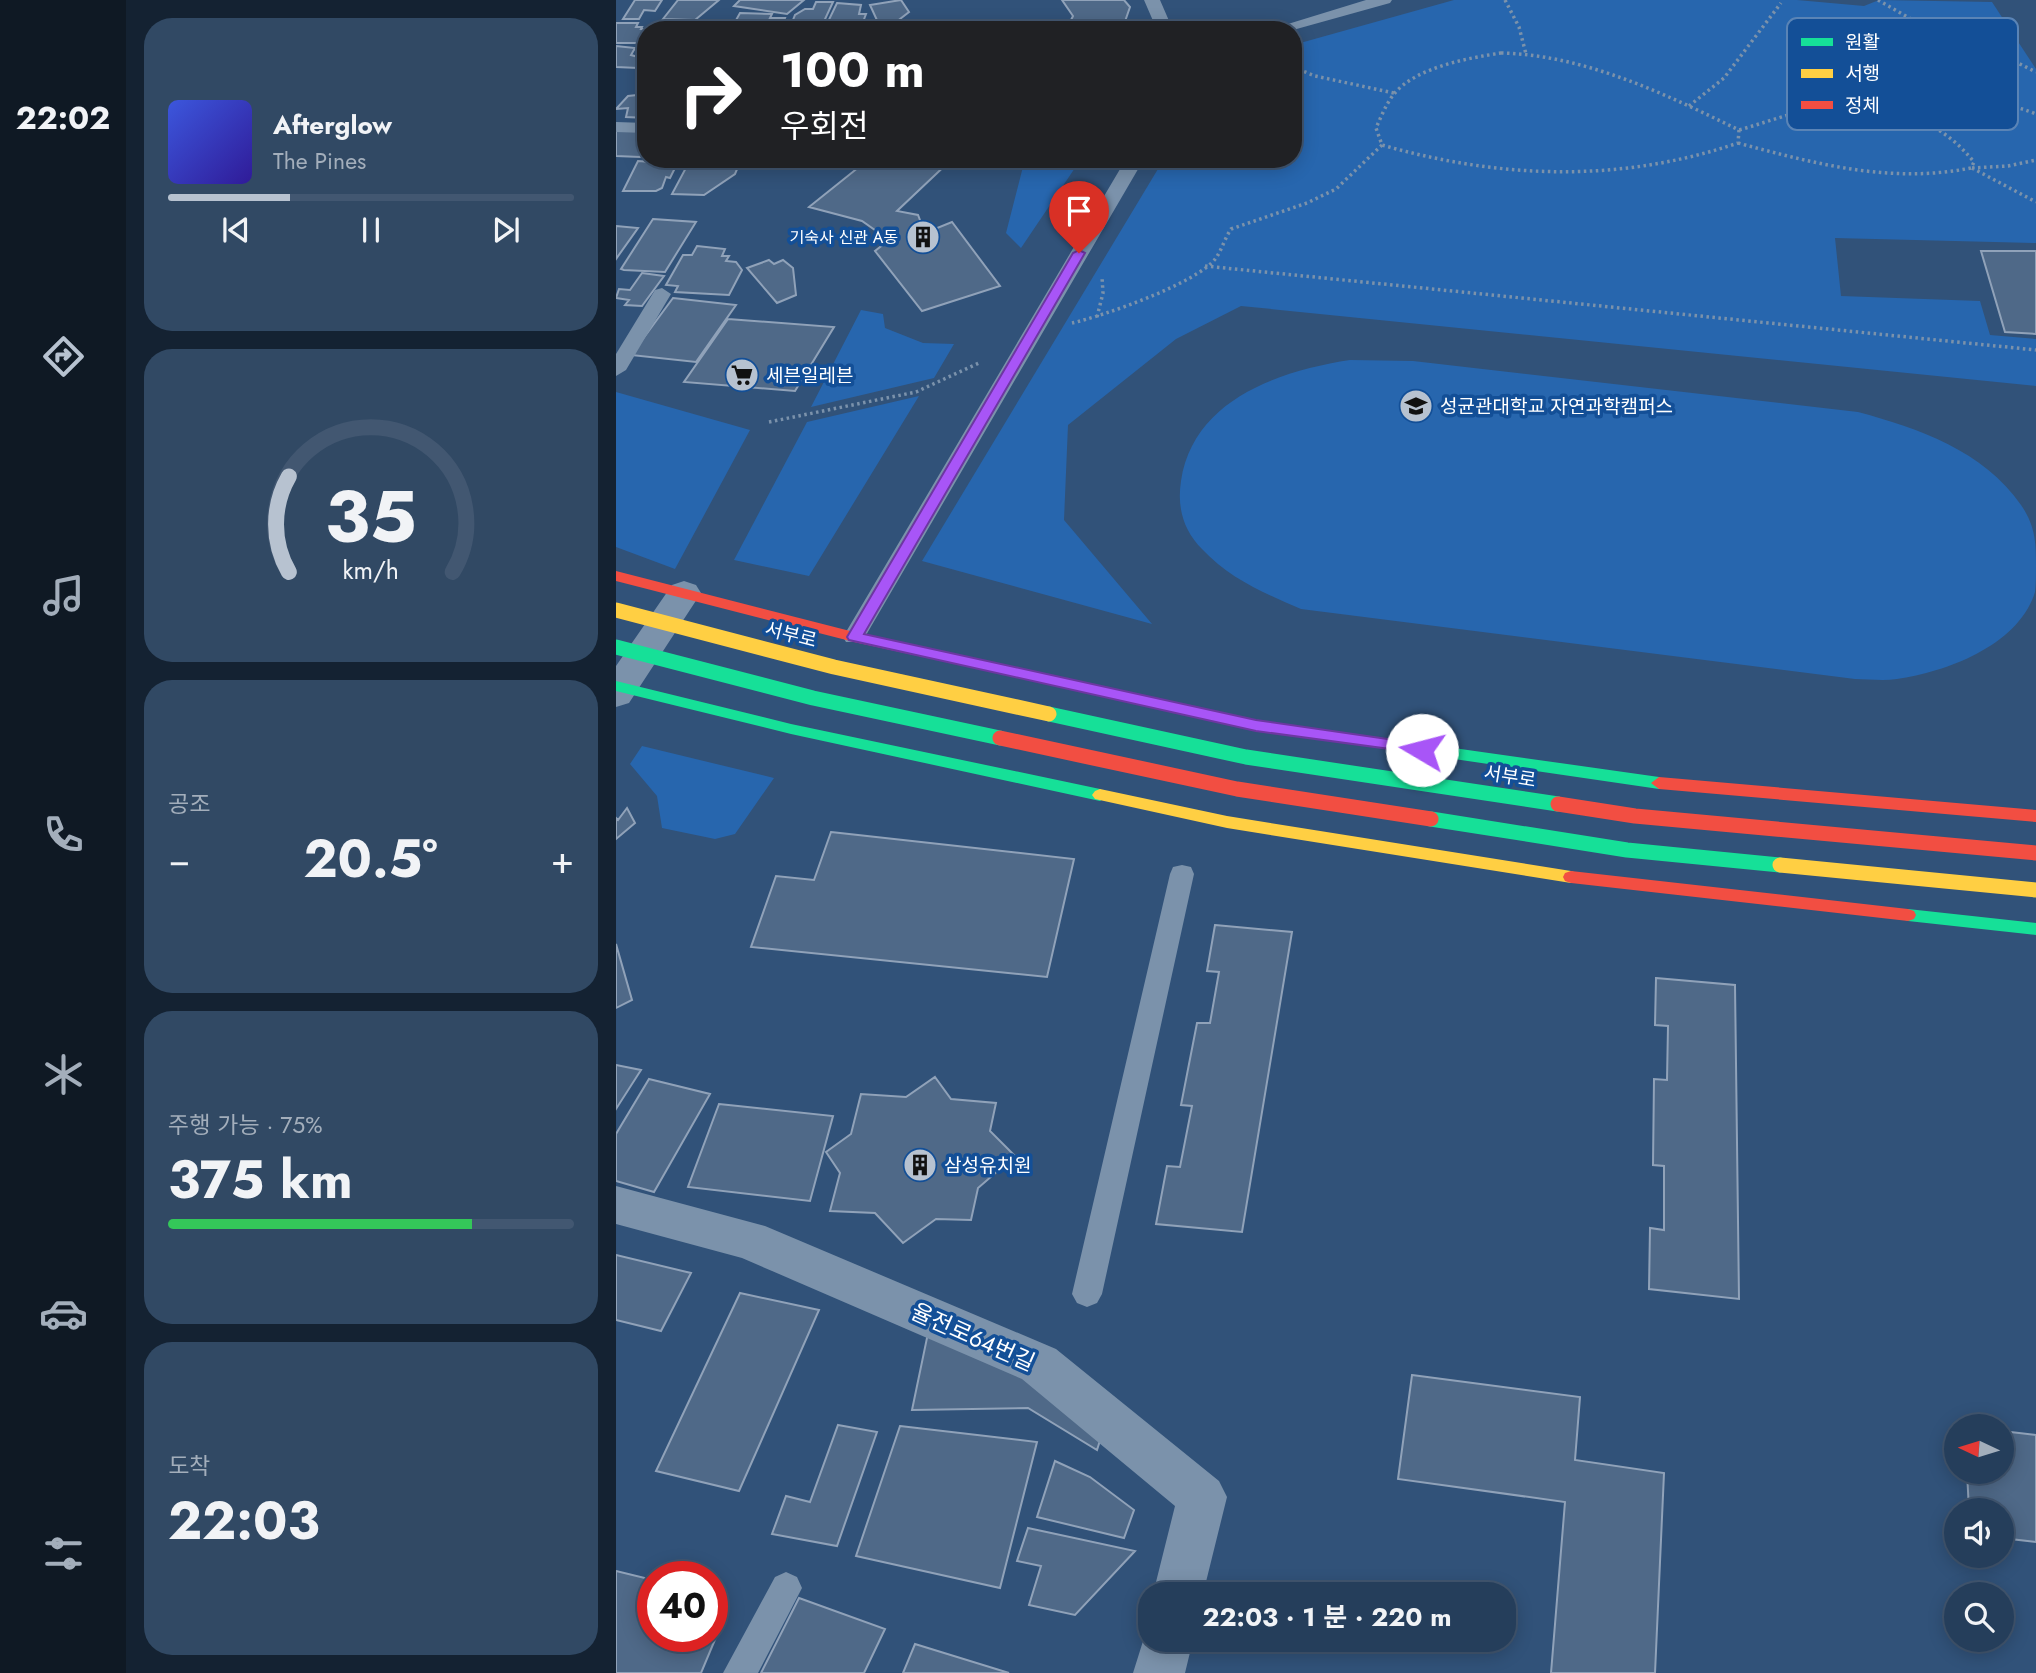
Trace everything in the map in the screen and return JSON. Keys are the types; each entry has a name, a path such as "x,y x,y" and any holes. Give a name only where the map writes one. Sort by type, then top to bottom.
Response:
{"street":[{"name":"서부로","path":"616,576 855,637 1256,725 1644,782 2036,816"},
{"path":"684,593 618,689 791,729 1227,822 1619,886 2036,929"},
{"name":"서부로","path":"616,610 834,667 1246,757 1635,816 2036,853"},
{"path":"616,647 813,698 1237,789 1627,850 2036,890"},
{"name":"율전로64번길","path":"616,1205 749,1240 1039,1364 1202,1497 1181,1582"},
{"path":"1158,1673 1164,1652"}],"lane":[{"path":"1152,0 1161,21"},
{"path":"1302,23 1384,0"},
{"path":"616,127 637,128"},
{"path":"855,637 1130,168"},
{"path":"616,370 662,294"},
{"path":"1087,1294 1182,874"},
{"path":"740,1673 786,1588"}],"path":[{"path":"1504,0 1519,27 1525,54"},
{"path":"1878,0 1909,18"},
{"path":"1689,106 1724,78 1781,3"},
{"path":"1382,145 1376,128 1394,93 1426,74 1462,61 1502,53 1525,54 1595,71 1689,106 1739,130 1787,116"},
{"path":"2018,63 2036,72"},
{"path":"1302,71 1315,76 1394,93"},
{"path":"2018,108 2036,114"},
{"path":"1738,143 1739,130"},
{"path":"1939,130 1962,146 1974,162 1971,168"},
{"path":"1382,145 1425,159 1563,173 1636,168 1706,156 1738,143 1787,157 1881,174 1929,175 2036,160"},
{"path":"769,422 916,392 1032,334 1120,311 1216,259 1231,229 1307,203 1336,189 1382,145"},
{"path":"1971,168 2036,202"},
{"path":"1204,266 2036,350"}],"shaded area":[{"path":"1454,0 1797,0 1864,6 1879,0 1992,2 2003,18 1787,18 1787,130 2018,130 2018,42 2036,69 2036,243 1835,238 1841,296 1980,301 1990,335 2036,339 2036,386 1241,306 1176,339 1068,425 1064,520 1152,624 922,561 1159,168 1302,168 1302,42"},
{"path":"1023,168 1075,168 1021,248 1006,233"},
{"path":"861,310 883,314 885,328 923,343 954,344 934,378 811,407"},
{"path":"1350,360 1413,361 1858,412 1904,426 1969,456 2006,486 2021,505 2032,527 2035,541 2035,592 2027,611 2014,627 1979,653 1937,670 1886,680 1855,679 1301,609 1236,577 1195,542 1183,518 1181,481 1189,453 1202,429 1221,410 1243,394 1295,372"},
{"path":"616,392 750,430 675,569 616,547"},
{"path":"919,396 809,576 734,560 807,422"},
{"path":"642,746 774,778 735,834 715,839 662,828 657,796 630,764"}],"building":[{"path":"635,0 662,0 655,11 644,10 639,19 623,19"},
{"path":"678,0 719,0 695,20 663,19"},
{"path":"740,0 804,0 787,14 734,6"},
{"path":"901,0 909,12 897,21 877,21 870,5"},
{"path":"1062,0 1124,0 1130,7 1125,21 1070,21 1073,16"},
{"path":"816,2 833,2 824,21 793,21 795,15 805,9 813,9"},
{"path":"837,3 861,5 859,14 866,14 863,21 828,21"},
{"path":"740,13 772,14 770,18 785,18 784,21 736,21"},
{"path":"616,23 637,23 637,43 616,43"},
{"path":"616,46 635,48 631,55 637,57 637,68 616,67"},
{"path":"637,95 637,118 626,117 628,108 616,109 628,96"},
{"path":"616,129 637,130 637,157 616,156"},
{"path":"637,163 637,168 675,168 670,178 666,177 662,188 656,191 623,191"},
{"path":"686,168 738,168 735,174 704,195 672,194"},
{"name":"기숙사 신관 A동","path":"858,168 942,168 897,211 918,215 925,233 952,222 1000,286 922,311 875,251 889,240 862,221 809,207"},
{"path":"653,219 696,222 665,272 621,269"},
{"path":"616,226 638,228 616,259"},
{"path":"697,246 725,249 722,256 729,256 726,261 736,262 742,270 729,295 675,292 678,286 666,285 683,255 692,255"},
{"path":"1981,251 2036,251 2036,334 2005,332"},
{"path":"769,260 774,264 783,260 793,268 796,295 777,303 747,268"},
{"path":"642,273 664,276 642,306 625,305 629,300 616,298 619,289 630,290"},
{"path":"673,298 736,305 696,362 631,355"},
{"path":"728,319 834,327 795,391 684,382"},
{"path":"627,808 635,823 616,839 616,818 618,820"},
{"path":"831,832 1074,859 1047,977 751,947 776,876 814,880"},
{"path":"1215,925 1292,932 1242,1232 1156,1224 1167,1166 1180,1167 1192,1106 1181,1105 1197,1023 1210,1023 1219,972 1207,971"},
{"path":"616,944 632,1000 616,1008"},
{"path":"1656,978 1735,985 1739,1299 1649,1289 1650,1228 1664,1230 1664,1166 1653,1165 1654,1079 1667,1080 1668,1026 1655,1025"},
{"path":"616,1065 641,1070 616,1109"},
{"name":"삼성유치원","path":"935,1077 951,1099 996,1103 990,1131 1015,1156 978,1188 971,1220 936,1219 903,1243 875,1213 830,1211 840,1173 826,1152 851,1134 861,1094 906,1097"},
{"path":"649,1079 710,1094 654,1192 616,1181 616,1134"},
{"path":"719,1104 833,1116 810,1201 688,1187"},
{"path":"616,1255 691,1273 661,1331 616,1320"},
{"path":"740,1293 819,1310 739,1491 656,1471"},
{"path":"928,1333 1025,1372 1103,1431 1097,1450 1028,1408 912,1410"},
{"path":"1412,1375 1580,1397 1575,1460 1664,1473 1655,1673 1551,1673 1565,1502 1398,1479"},
{"path":"838,1425 877,1432 837,1546 772,1534 786,1496 810,1502"},
{"path":"900,1426 1037,1442 1000,1588 856,1556"},
{"path":"2014,1432 2036,1435 2036,1542 2014,1539 2014,1498 1968,1498 1968,1484 2014,1484"},
{"path":"1055,1461 1090,1477 1134,1510 1124,1538 1037,1517"},
{"path":"1028,1528 1135,1551 1075,1615 1029,1605 1041,1566 1017,1561"},
{"path":"616,1571 637,1576 637,1652 710,1652 701,1673 616,1673"},
{"path":"799,1598 885,1629 864,1673 761,1673"},
{"path":"915,1644 1009,1673 903,1673"}],"traffic: fast":[{"path":"616,647 813,698 1000,738"},
{"path":"1066,683 1256,725 1659,783"},
{"path":"616,686 791,729 1100,795"},
{"path":"1049,714 1246,757 1558,804"},
{"path":"1431,819 1627,850 1780,865"},
{"path":"1908,915 2036,929"}],"traffic: slow":[{"path":"616,610 834,667 1049,714"},
{"path":"1100,795 1227,822 1571,877"},
{"path":"1780,865 2036,890"}],"traffic: jam":[{"path":"616,576 854,637 1066,683"},
{"path":"1000,738 1237,789 1431,819"},
{"path":"1659,783 2036,816"},
{"path":"1558,804 1635,816 2036,853"},
{"path":"1571,877 1908,915"}],"place":[{"name":"기숙사 신관 A동","path":"923,237"},
{"name":"세븐일레븐","path":"742,375"},
{"name":"성균관대학교 자연과학캠퍼스","path":"1416,406"},
{"name":"삼성유치원","path":"920,1165"}],"route":[{"path":"1079,253 855,637 1256,725 1422,750"}]}
